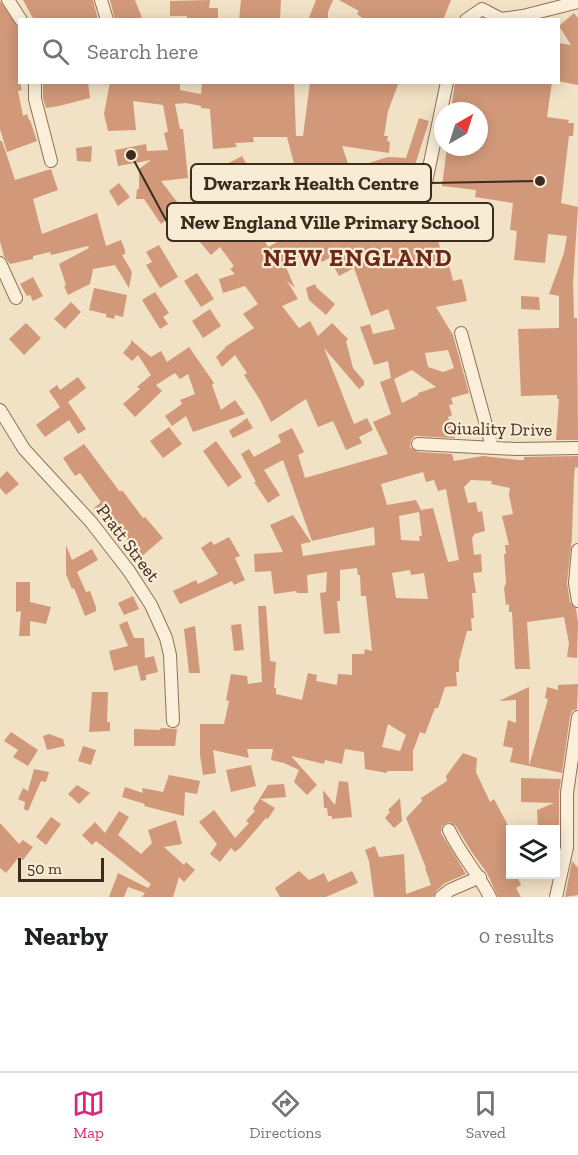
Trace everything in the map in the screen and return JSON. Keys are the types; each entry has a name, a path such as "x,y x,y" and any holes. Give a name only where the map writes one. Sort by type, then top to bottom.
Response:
{"street":[{"path":"8,0 20,18"},
{"path":"101,0 106,18"},
{"path":"512,18 578,2"},
{"path":"469,18 482,9 498,18"},
{"path":"35,84 35,99 51,161"},
{"path":"426,182 447,84"},
{"path":"0,263 16,298"},
{"path":"461,333 492,447"},
{"name":"Pratt Street","path":"0,410 24,449 91,522 129,571 151,606 166,638 170,655 173,721"},
{"name":"Qiuality Drive","path":"418,444 578,448"},
{"path":"578,550 575,583 578,602"},
{"path":"556,897 567,847 567,793 578,717"},
{"path":"449,830 456,846 480,877 490,897"},
{"path":"567,847 578,859"},
{"path":"441,897 450,890 480,877"}],"building":[{"path":"23,0 93,0 98,18 33,18"},
{"path":"110,0 135,0 142,18 114,18"},
{"path":"210,0 209,8 218,8 218,18 170,16 170,1"},
{"path":"241,0 281,0 280,18 239,18"},
{"path":"316,0 333,0 328,18 309,18"},
{"path":"339,0 451,0 444,18 362,18 357,14 359,11"},
{"path":"0,1 18,27 18,84 20,84 22,90 18,91 23,116 27,114 37,141 7,152 0,129"},
{"path":"574,13 578,18 578,85 560,81 560,43 571,45 560,25"},
{"path":"43,84 88,84 90,98 46,108"},
{"path":"110,84 180,84 180,90 201,94 202,84 294,84 296,136 303,136 310,84 398,84 388,111 384,136 388,136 387,141 390,142 389,153 342,146 350,169 388,157 406,158 419,118 429,121 415,165 417,165 417,170 414,195 406,195 407,177 385,181 388,198 395,197 399,219 426,210 436,211 434,226 443,258 445,262 448,261 453,281 462,279 467,301 436,307 453,335 469,393 451,398 453,404 449,405 452,415 448,417 455,438 415,436 411,440 410,447 418,452 452,454 454,461 483,456 524,460 524,457 578,456 578,468 575,467 574,477 572,537 567,583 570,602 576,609 578,622 577,658 567,657 569,643 564,617 527,622 530,669 515,669 512,612 509,612 509,604 506,605 504,588 506,583 505,545 509,545 502,516 513,514 510,488 491,484 492,481 471,480 464,487 468,503 476,502 478,512 482,511 485,531 474,534 472,537 474,555 481,554 482,572 473,573 476,593 472,593 474,618 471,618 472,631 467,631 459,661 459,672 456,672 457,686 445,687 425,734 420,732 413,751 413,771 387,771 387,773 365,769 364,752 345,749 342,764 325,760 324,764 291,756 317,785 307,795 294,782 299,770 271,760 273,749 247,749 249,758 213,750 216,773 203,775 200,755 200,724 224,724 231,674 247,676 248,684 262,682 258,606 266,606 270,661 276,662 274,688 276,688 276,694 302,700 308,673 317,675 316,681 337,685 338,674 352,675 352,654 364,654 365,649 372,651 366,596 361,596 360,575 358,575 357,568 340,570 340,601 337,601 340,633 324,634 320,593 326,592 327,572 307,575 308,593 297,593 296,591 274,594 271,571 255,572 254,554 283,552 270,525 293,515 311,542 301,544 303,556 375,545 374,527 312,541 283,460 264,470 280,495 268,503 254,482 256,482 241,454 249,449 254,457 281,442 278,435 292,428 304,452 298,455 305,478 388,454 373,422 391,414 380,382 391,378 388,361 374,365 360,327 370,324 373,334 395,329 388,309 371,316 354,268 339,276 329,258 322,262 314,249 285,265 295,288 287,281 298,299 282,306 299,328 310,321 318,336 332,323 348,339 346,341 353,368 364,381 364,385 359,389 324,348 354,424 367,418 373,430 359,437 362,443 346,450 333,421 318,427 306,399 271,422 244,375 247,373 235,355 222,367 216,357 225,347 254,328 243,314 258,304 245,286 223,293 219,279 235,274 230,269 234,266 220,247 211,255 192,233 205,222 215,234 234,220 244,233 256,226 268,247 287,237 269,209 265,212 254,198 233,208 228,198 206,212 189,187 203,178 206,182 232,169 229,163 242,156 258,185 262,181 272,195 298,179 287,137 253,137 254,142 235,143 237,147 213,149 210,109 186,103 175,104 180,129 183,129 188,178 161,181 181,207 161,224 144,199 136,199 137,189 139,189 139,169 151,160 118,166 115,150 146,144 147,151 168,150 164,133 168,132 163,105 133,101 136,130 108,131 104,114","holes":["325,182 335,207 311,223 296,198","448,350 454,368 443,372 428,367 425,353","412,370 436,387 418,393 402,403 394,379","423,472 426,482 434,480 438,491 446,489 459,560 448,562 433,508 421,510 416,500 387,505 381,484","419,512 422,536 419,536 420,541 401,540 399,516","410,570 411,575 424,573 428,599 396,598 392,573","388,724 406,735 400,751 382,747"]},
{"path":"455,84 552,84 547,117 569,120 568,123 574,123 573,136 569,136 561,203 578,207 573,284 574,318 577,318 578,440 556,440 559,399 557,395 521,396 518,329 559,328 559,296 549,294 564,253 567,236 548,234 545,263 514,260 517,231 510,230 513,203 475,197 476,190 442,186 446,156 488,156 488,102 452,102"},
{"path":"0,141 2,141 15,180 51,169 58,190 33,199 42,234 97,213 106,246 121,240 125,250 125,254 122,255 132,272 129,288 115,265 93,269 90,284 68,295 59,264 89,248 88,246 51,255 50,252 33,256 33,259 10,264 4,256 0,241"},
{"path":"92,146 91,162 77,161 76,148"},
{"path":"119,183 130,197 118,206 109,191"},
{"path":"159,245 178,277 160,288 146,265 152,262 146,252"},
{"path":"197,273 214,299 201,307 184,281"},
{"path":"33,277 43,296 33,301 20,284"},
{"path":"315,284 335,304 326,315 309,300 306,288"},
{"path":"94,288 127,295 123,317 115,315 114,319 106,317 106,314 89,310"},
{"path":"155,292 169,313 163,317 168,324 160,329 142,300"},
{"path":"521,296 539,297 540,310 521,309"},
{"path":"71,302 81,312 65,329 54,319"},
{"path":"210,309 221,326 203,338 192,321"},
{"path":"26,323 41,338 24,355 9,339"},
{"path":"131,340 151,357 161,351 167,362 189,347 214,383 212,385 221,410 235,400 245,414 193,432 186,416 172,426 165,416 182,404 180,400 195,394 188,374 180,379 175,373 156,385 162,391 135,417 123,404 140,389 137,387 151,375 138,355 132,361 123,353"},
{"path":"78,377 86,388 68,402 86,429 78,434 69,420 45,437 36,425 60,407 49,391 57,385 60,390"},
{"path":"247,418 253,428 233,438 229,431"},
{"path":"169,427 182,444 163,458 150,441"},
{"path":"216,441 242,477 228,487 203,451"},
{"path":"84,444 120,492 122,490 143,518 145,517 163,538 142,556 117,528 114,531 94,508 101,502 80,473 75,476 63,458"},
{"path":"7,471 19,484 6,495 0,488 0,478"},
{"path":"229,537 240,556 235,558 245,580 234,585 232,581 180,604 173,591 196,580 198,584 218,574 201,548 211,541 214,545"},
{"path":"66,545 72,560 92,549 98,560 77,572 86,592 90,591 96,607 96,611 85,616 66,574"},
{"path":"16,582 30,582 30,602 51,607 46,624 30,621 30,636 19,636 21,611 16,612"},
{"path":"133,596 139,609 124,615 118,603"},
{"path":"127,621 134,638 144,638 145,658 154,656 158,672 146,675 146,680 141,681 137,665 114,671 109,651 128,646 119,625"},
{"path":"241,624 244,650 234,651 231,625"},
{"path":"195,626 200,673 189,673 184,629"},
{"path":"578,684 577,709 572,711 570,716 562,773 529,766 548,699 545,698 547,687 558,690 558,685"},
{"path":"529,687 529,766 510,762 513,748 503,746 508,720 516,723 516,700 499,701"},
{"path":"92,692 108,692 107,722 110,722 110,731 89,732"},
{"path":"161,728 177,729 175,746 134,746 134,729 160,730"},
{"path":"11,732 38,750 28,766 13,757 18,750 4,741"},
{"path":"49,734 63,739 65,746 47,750 43,736"},
{"path":"83,746 96,750 91,765 78,761"},
{"path":"463,753 477,758 476,772 490,802 494,799 508,825 506,825 506,879 518,879 521,885 516,888 521,897 498,897 487,873 456,826 449,822 442,826 441,833 466,874 445,883 433,897 374,897 369,861 365,850 375,846 379,857 404,854 406,894 431,885 406,818 422,801 421,798 447,781 446,776"},
{"path":"251,765 256,786 231,792 226,770"},
{"path":"34,769 49,772 46,782 41,781 28,811 24,809 25,802 18,799 23,788 28,791"},
{"path":"169,775 200,781 197,794 185,792 184,816 144,806 145,804 122,797 125,787 143,793 142,788 163,792"},
{"path":"521,778 561,779 559,825 538,825 537,810 554,803 521,802"},
{"path":"339,781 348,782 352,817 332,819 332,816 328,816 327,808 324,808 323,790 335,805"},
{"path":"284,784 286,797 260,799 275,808 268,819 266,818 241,847 235,852 231,848 220,862 210,854 217,844 199,822 214,810 235,838 249,823 246,821 255,811 253,809 268,785"},
{"path":"77,785 90,793 79,804 68,794"},
{"path":"400,798 402,821 394,828 385,818 390,812 388,810"},
{"path":"119,811 129,817 118,835 141,854 152,843 148,830 176,820 182,844 164,847 184,865 186,862 195,870 184,882 179,877 173,897 142,897 145,893 128,887 124,897 109,897 118,873 148,888 151,884 96,841 92,845 82,835 95,822 105,833"},
{"path":"51,817 61,824 46,845 36,837"},
{"path":"0,823 19,844 23,840 33,847 23,860 19,857 6,873 0,868"},
{"path":"572,861 578,868 578,895 565,897"},
{"path":"299,871 309,880 324,873 328,882 352,871 358,883 326,897 280,897 275,888"}],"place":[{"name":"New England Ville Primary School","path":"131,155"},
{"name":"Dwarzark Health Centre","path":"540,181"}],"district":[{"name":"NEW ENGLAND","path":"358,258"}]}
